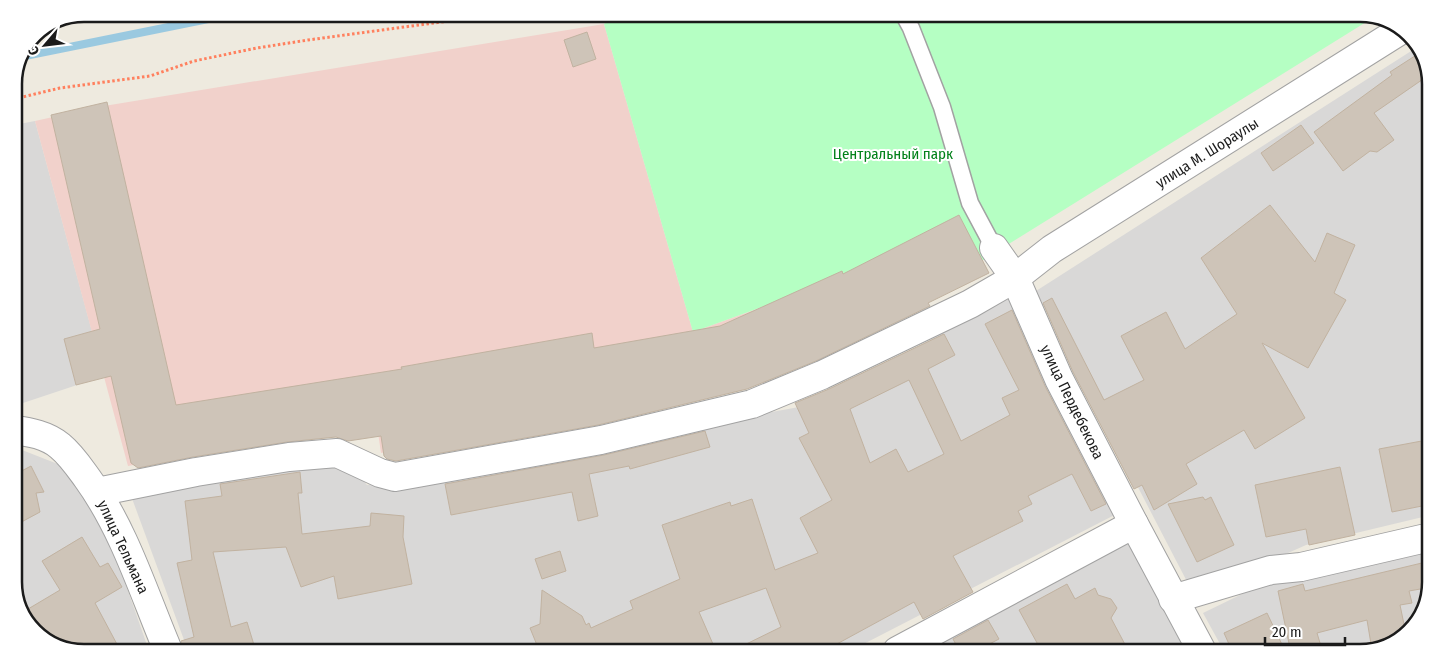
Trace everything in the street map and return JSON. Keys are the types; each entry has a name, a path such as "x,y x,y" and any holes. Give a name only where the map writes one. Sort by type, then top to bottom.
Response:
{"street":[{"name":"улица М. Шораулы","path":"97,492 196,472 289,457 337,453 380,473 395,476 601,440 677,420 752,404 822,375 970,304 1015,278 1052,249 1395,34"},
{"name":"улица Пердебекова","path":"994,248 1015,278 1059,379 1197,644"},
{"name":"улица Тельмана","path":"23,432 42,435 60,446 75,462 97,492 120,533 164,644"},
{"path":"910,644 1134,524"},
{"path":"1173,599 1271,570 1301,567 1422,539"}],"lane":[{"path":"908,22 942,107 970,204 994,248"}],"path":[{"path":"23,96 60,88 150,76 194,61 257,48 317,38 445,22"}],"shaded area":[{"path":"604,24 693,332 838,280 725,392 381,453 376,419 128,466 35,121 98,107"},
{"path":"1412,50 1419,65 1422,81 1422,517 1306,545 1194,595 1036,291"},
{"path":"35,121 104,376 23,403 23,123"},
{"path":"1020,284 1132,506 864,644 186,644 130,493 342,456 367,485 832,401"},
{"path":"23,450 68,468 99,508 147,644 85,644 61,640 47,632 35,620 27,606 23,586"},
{"path":"1131,534 1191,644 922,644"},
{"path":"1422,539 1422,582 1418,606 1410,620 1388,638 1368,644 1220,644 1203,613 1281,575"}],"green space":[{"name":"Центральный парк","path":"608,22 1365,23 983,260 870,333 837,280 693,332 604,24"}],"building":[{"path":"587,32 596,59 573,67 564,40"},
{"path":"1415,56 1422,80 1374,113 1394,140 1377,152 1370,151 1343,171 1314,132 1392,75 1390,72"},
{"path":"107,102 176,405 402,369 401,367 592,333 594,348 720,326 842,271 843,274 959,215 989,273 928,303 930,306 816,361 747,389 598,425 396,461 387,459 384,456 381,436 348,441 336,437 287,442 138,468 131,463 111,376 76,385 64,339 100,329 51,115"},
{"path":"1301,125 1314,143 1273,171 1261,153"},
{"path":"1270,205 1315,262 1327,233 1355,245 1334,293 1346,300 1308,368 1262,343 1305,418 1255,449 1244,430 1186,464 1197,484 1154,510 1142,485 1134,489 1073,372 1043,303 1052,298 1104,400 1144,380 1121,336 1166,312 1185,349 1237,314 1201,258"},
{"path":"1012,310 1045,386 1106,504 1091,511 1072,474 1028,496 1032,504 1018,511 1023,521 953,556 973,592 923,619 914,602 837,644 746,644 781,627 766,588 699,612 713,644 537,644 530,628 540,624 542,590 582,616 586,625 589,623 591,628 633,609 630,601 680,579 662,525 730,502 731,506 752,499 775,570 818,553 800,518 832,500 799,438 809,433 795,403 829,389 944,334 955,355 928,369 961,441 1010,415 1002,398 1019,390 985,324","holes":["909,380 944,454 908,472 896,449 870,463 850,409"]},
{"path":"705,431 710,447 630,469 629,466 589,474 598,516 578,521 572,492 451,515 445,484 604,455"},
{"path":"1422,441 1422,506 1392,512 1379,449"},
{"path":"31,466 44,492 36,493 40,512 23,521 23,470"},
{"path":"1340,467 1355,535 1309,545 1306,529 1266,537 1255,485"},
{"path":"300,472 302,493 298,493 302,534 370,526 371,513 404,516 403,537 412,584 338,599 334,576 301,587 286,547 213,552 231,627 247,622 254,644 181,644 181,641 194,637 177,563 192,560 185,501 222,496 220,484"},
{"path":"1203,497 1205,500 1211,497 1234,545 1197,562 1168,504"},
{"path":"82,537 100,567 108,563 122,587 95,603 117,644 85,644 61,640 47,632 35,620 29,609 60,590 42,561"},
{"path":"560,551 566,571 542,579 535,559"},
{"path":"1422,563 1421,589 1409,591 1412,603 1400,605 1404,626 1388,638 1371,643 1367,620 1317,633 1320,644 1289,644 1278,591 1303,584 1305,591"},
{"path":"1067,584 1075,599 1095,588 1098,595 1111,599 1117,608 1111,618 1125,644 1038,644 1019,610"},
{"path":"1267,613 1282,644 1229,644 1224,633"},
{"path":"988,620 999,639 989,644 956,644 953,639"}],"waterway":[{"path":"30,55 193,22"}]}
